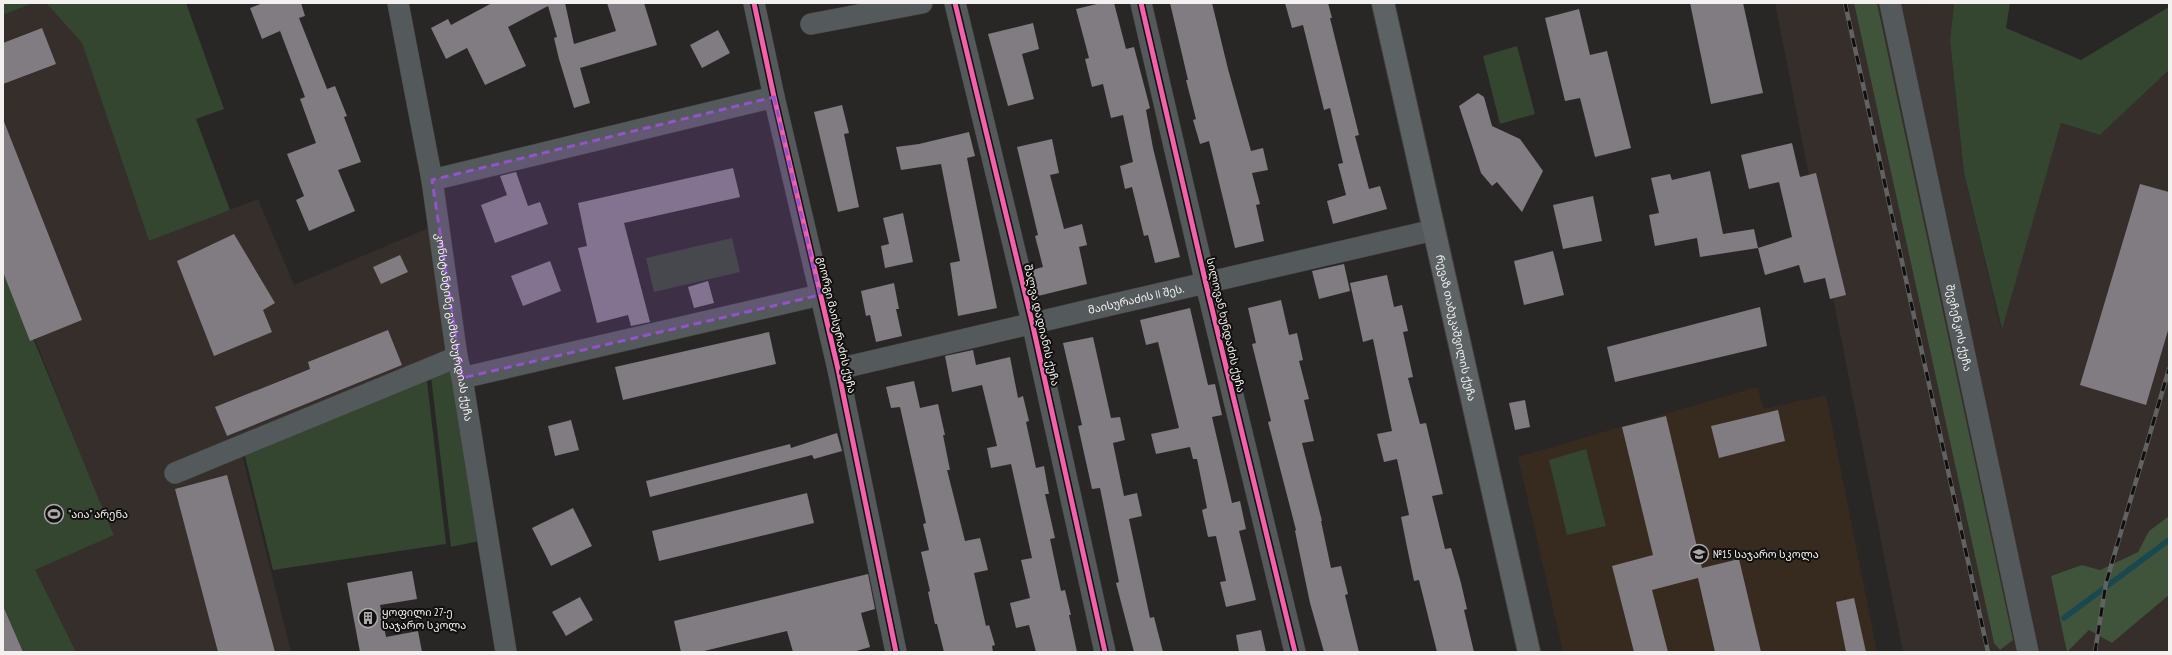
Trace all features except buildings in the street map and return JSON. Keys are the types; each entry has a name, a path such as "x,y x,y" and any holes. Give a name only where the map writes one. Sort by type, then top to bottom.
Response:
{"main road":[{"name":"რევაზ თაბუკაშვილის ქუჩა","path":"1383,3 1529,652"}],"street":[{"name":"კონსტანტინე გამსახურდიას ქუჩა","path":"398,3 432,180 457,357 462,378 506,652"},
{"name":"გიორგი მაისურაძის ქუჩა","path":"754,3 774,97 838,369 896,652"},
{"path":"811,24 922,3"},
{"name":"შალვა დადიანის ქუჩა","path":"954,3 1032,322 1105,652"},
{"name":"სილოვან ხუნდაძის ქუჩა","path":"1141,3 1206,284 1295,652"},
{"name":"შევჩენკოს ქუჩა","path":"1890,3 2027,645"},
{"path":"432,180 774,97"},
{"name":"მაისურაძის II შეს.","path":"838,369 1032,322 1206,284 1434,230"},
{"path":"462,378 820,295"},
{"path":"174,473 457,357"}],"highlighted area":[{"path":"774,97 820,295 462,378 432,180"}],"shaded area":[{"path":"33,3 46,3 82,43 149,241 258,199 294,285 438,224 457,357 240,446 291,652 76,652 34,570 114,534 88,474 35,339 3,268 3,15"},
{"path":"1775,3 1854,3 1994,643 2012,640 1877,3 1924,3 1925,7 1925,3 1954,3 1950,41 1964,173 2001,328 2061,123 2100,135 2169,70 2169,516 2149,531 2138,552 2100,570 2082,565 2067,652 1903,652"},
{"name":"№15 საჯარო სკოლა","path":"1757,387 1764,409 1826,395 1877,652 1563,652 1518,457"},
{"path":"2169,595 2169,652 2067,652 2089,630 2112,643"}],"green space":[{"path":"3,3 33,3 3,15"},
{"path":"46,3 186,3 224,109 196,119 230,210 149,241 82,43"},
{"path":"1854,3 1877,3 2013,640 2000,650 1994,643"},
{"path":"1954,3 2010,3 2006,28 2081,60 2169,7 2169,70 2100,135 2061,123 2002,329 1964,173 1950,41"},
{"path":"1517,46 1535,114 1500,124 1483,56"},
{"path":"732,238 740,272 654,292 646,258"},
{"name":"\"აია\" არენა","path":"3,268 114,535 35,570 76,652 3,652"},
{"path":"457,357 488,539 451,547 430,368"},
{"path":"426,373 446,544 273,570 243,448"},
{"path":"1586,449 1606,526 1567,535 1549,460"},
{"path":"2169,516 2169,595 2112,643 2089,630 2067,652 2051,576 2082,565 2100,570 2138,552 2149,531"}],"waterway":[{"path":"2064,618 2169,540"}],"railway":[{"path":"1845,3 1988,652"},
{"path":"2095,652 2106,583 2169,369"}],"cycle path":[{"path":"754,3 774,97 838,369 896,652"},
{"path":"955,3 1032,322 1105,652"},
{"path":"1141,3 1206,284 1295,652"}],"place":[{"name":"\"აია\" არენა","path":"54,514"},
{"name":"№15 საჯარო სკოლა","path":"1699,554"},
{"name":"ყოფილი 27-ე საჯარო სკოლა","path":"368,618"}]}
